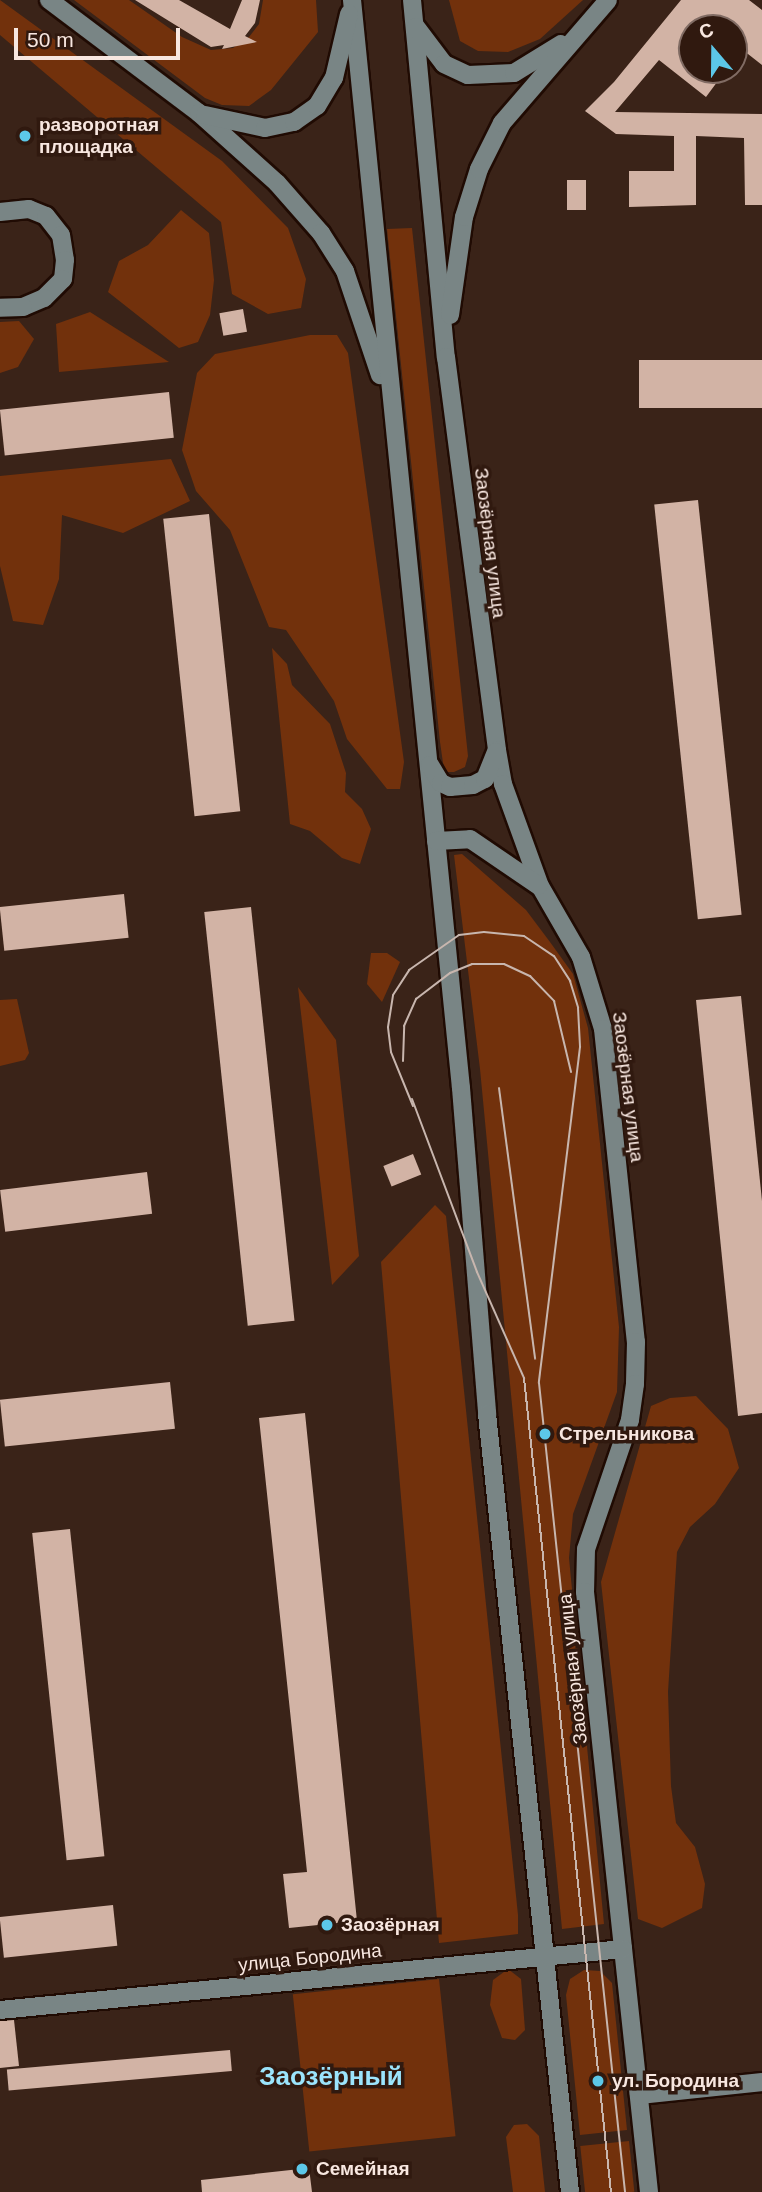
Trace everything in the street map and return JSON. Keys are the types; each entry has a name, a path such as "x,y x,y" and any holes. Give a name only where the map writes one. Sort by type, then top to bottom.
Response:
{"main road":[{"path":"49,0 199,113 277,183 321,233 345,271 390,405"},
{"path":"199,113 265,128 294,122 317,106 334,78 352,0"},
{"path":"352,0 543,1956 570,2192"},
{"name":"Заозёрная улица","path":"412,0 446,357 503,784 540,886 581,957 603,1029 636,1342 630,1420 589,1538 585,1592 649,2192"},
{"path":"446,357 454,272 479,169 502,123 573,37 608,0"},
{"path":"413,23 444,64 478,76 514,73 573,37"},
{"path":"0,212 29,209 46,216 61,235 65,260 63,279 44,298 23,307 0,308"},
{"path":"428,762 441,783 450,787 473,785 485,779 497,750"},
{"path":"436,841 470,839 540,886"},
{"name":"улица Бородина","path":"0,2010 623,1950"},
{"path":"639,2095 762,2082"}],"shaded area":[{"path":"0,0 222,161 288,228 306,279 301,308 268,314 232,294 221,222 0,35"},
{"path":"74,0 129,0 182,37 211,50 233,48 249,37 259,24 263,0 316,0 318,32 271,90 249,106 222,105 205,98"},
{"path":"449,0 583,0 540,39 508,52 478,51 460,41"},
{"path":"181,210 209,233 214,280 210,315 198,342 179,348 108,292 119,261 148,245"},
{"path":"412,228 468,756 465,767 454,772 447,772 440,742 387,229"},
{"path":"90,312 169,362 59,372 56,324"},
{"path":"19,321 34,339 18,367 0,373 0,322"},
{"path":"310,335 337,335 348,353 404,762 400,789 387,789 347,739 334,701 286,630 269,627 230,530 196,491 182,450 197,373 215,354"},
{"path":"171,459 190,501 123,533 62,515 59,579 43,625 13,621 0,566 0,476"},
{"path":"272,648 287,664 292,685 330,724 346,773 345,792 362,809 371,829 360,864 342,858 310,831 290,824"},
{"path":"462,854 526,910 573,974 588,1028 619,1327 617,1392 573,1514 569,1558 604,1924 562,1929 480,1069 454,855"},
{"path":"371,953 387,953 400,962 382,1002 367,984"},
{"path":"298,987 336,1040 359,1256 332,1285"},
{"path":"17,999 29,1053 25,1060 0,1066 0,1000"},
{"path":"435,1205 446,1216 518,1915 518,1934 439,1943 381,1262"},
{"path":"696,1396 728,1429 739,1468 715,1504 690,1527 677,1552 668,1692 671,1786 676,1823 695,1847 705,1884 702,1908 662,1928 638,1919 601,1582 651,1406 670,1398"},
{"path":"508,1969 521,1979 525,2030 515,2040 502,2038 490,2005 493,1980"},
{"path":"584,1970 600,1971 612,1983 627,2130 580,2135 566,1995 570,1979"},
{"path":"439,1979 456,2136 309,2152 293,1994"},
{"path":"527,2124 539,2136 545,2192 513,2192 506,2137 514,2125"},
{"path":"629,2141 634,2192 585,2192 580,2146"}],"building":[{"path":"135,0 179,0 230,29 242,0 260,0 255,23 245,36 257,42 222,49 224,45 211,47"},
{"path":"681,0 749,0 762,10 762,65 748,54 748,14 678,14 678,75 659,60 615,112 762,114 762,205 745,205 744,138 696,136 696,205 629,207 629,171 674,171 674,136 616,134 585,111 614,82"},
{"path":"689,84 716,84 706,97"},
{"path":"567,180 586,180 586,210 567,210"},
{"path":"243,309 247,332 223,336 219,313"},
{"path":"639,360 762,360 762,408 639,408"},
{"path":"169,392 174,438 5,456 0,410"},
{"path":"698,500 742,915 698,919 654,505"},
{"path":"209,514 240,811 195,816 163,519"},
{"path":"124,894 129,938 4,951 0,907"},
{"path":"251,907 294,1321 248,1326 204,912"},
{"path":"741,996 762,1201 762,1413 738,1416 696,1000"},
{"path":"413,1154 421,1174 392,1186 383,1166"},
{"path":"147,1172 152,1214 5,1232 0,1190"},
{"path":"170,1382 175,1429 5,1447 0,1400"},
{"path":"305,1413 357,1921 289,1928 283,1874 307,1872 259,1418"},
{"path":"70,1529 104,1856 67,1860 32,1533"},
{"path":"113,1905 117,1946 4,1958 0,1917"},
{"path":"14,2020 19,2066 0,2068 0,2021"},
{"path":"230,2050 232,2071 9,2090 7,2070"},
{"path":"309,2168 312,2192 202,2192 201,2180"}],"tram line":[{"path":"413,1106 391,1052 388,1027 393,995 409,970 459,935 484,932 524,936 554,956 570,981 578,1008 580,1047 539,1383 625,2192"},
{"path":"403,1061 404,1026 416,999 450,973 472,964 504,964 530,976 554,1001 571,1072"},
{"path":"499,1088 535,1359"},
{"path":"412,1099 477,1272 524,1378 611,2192"}],"place":[{"name":"разворотная площадка","path":"25,136"},
{"name":"Стрельникова","path":"545,1434"},
{"name":"Заозёрная","path":"327,1925"},
{"name":"ул. Бородина","path":"598,2081"},
{"name":"Семейная","path":"302,2169"}],"district":[{"name":"Заозёрный","path":"331,2077"}]}
